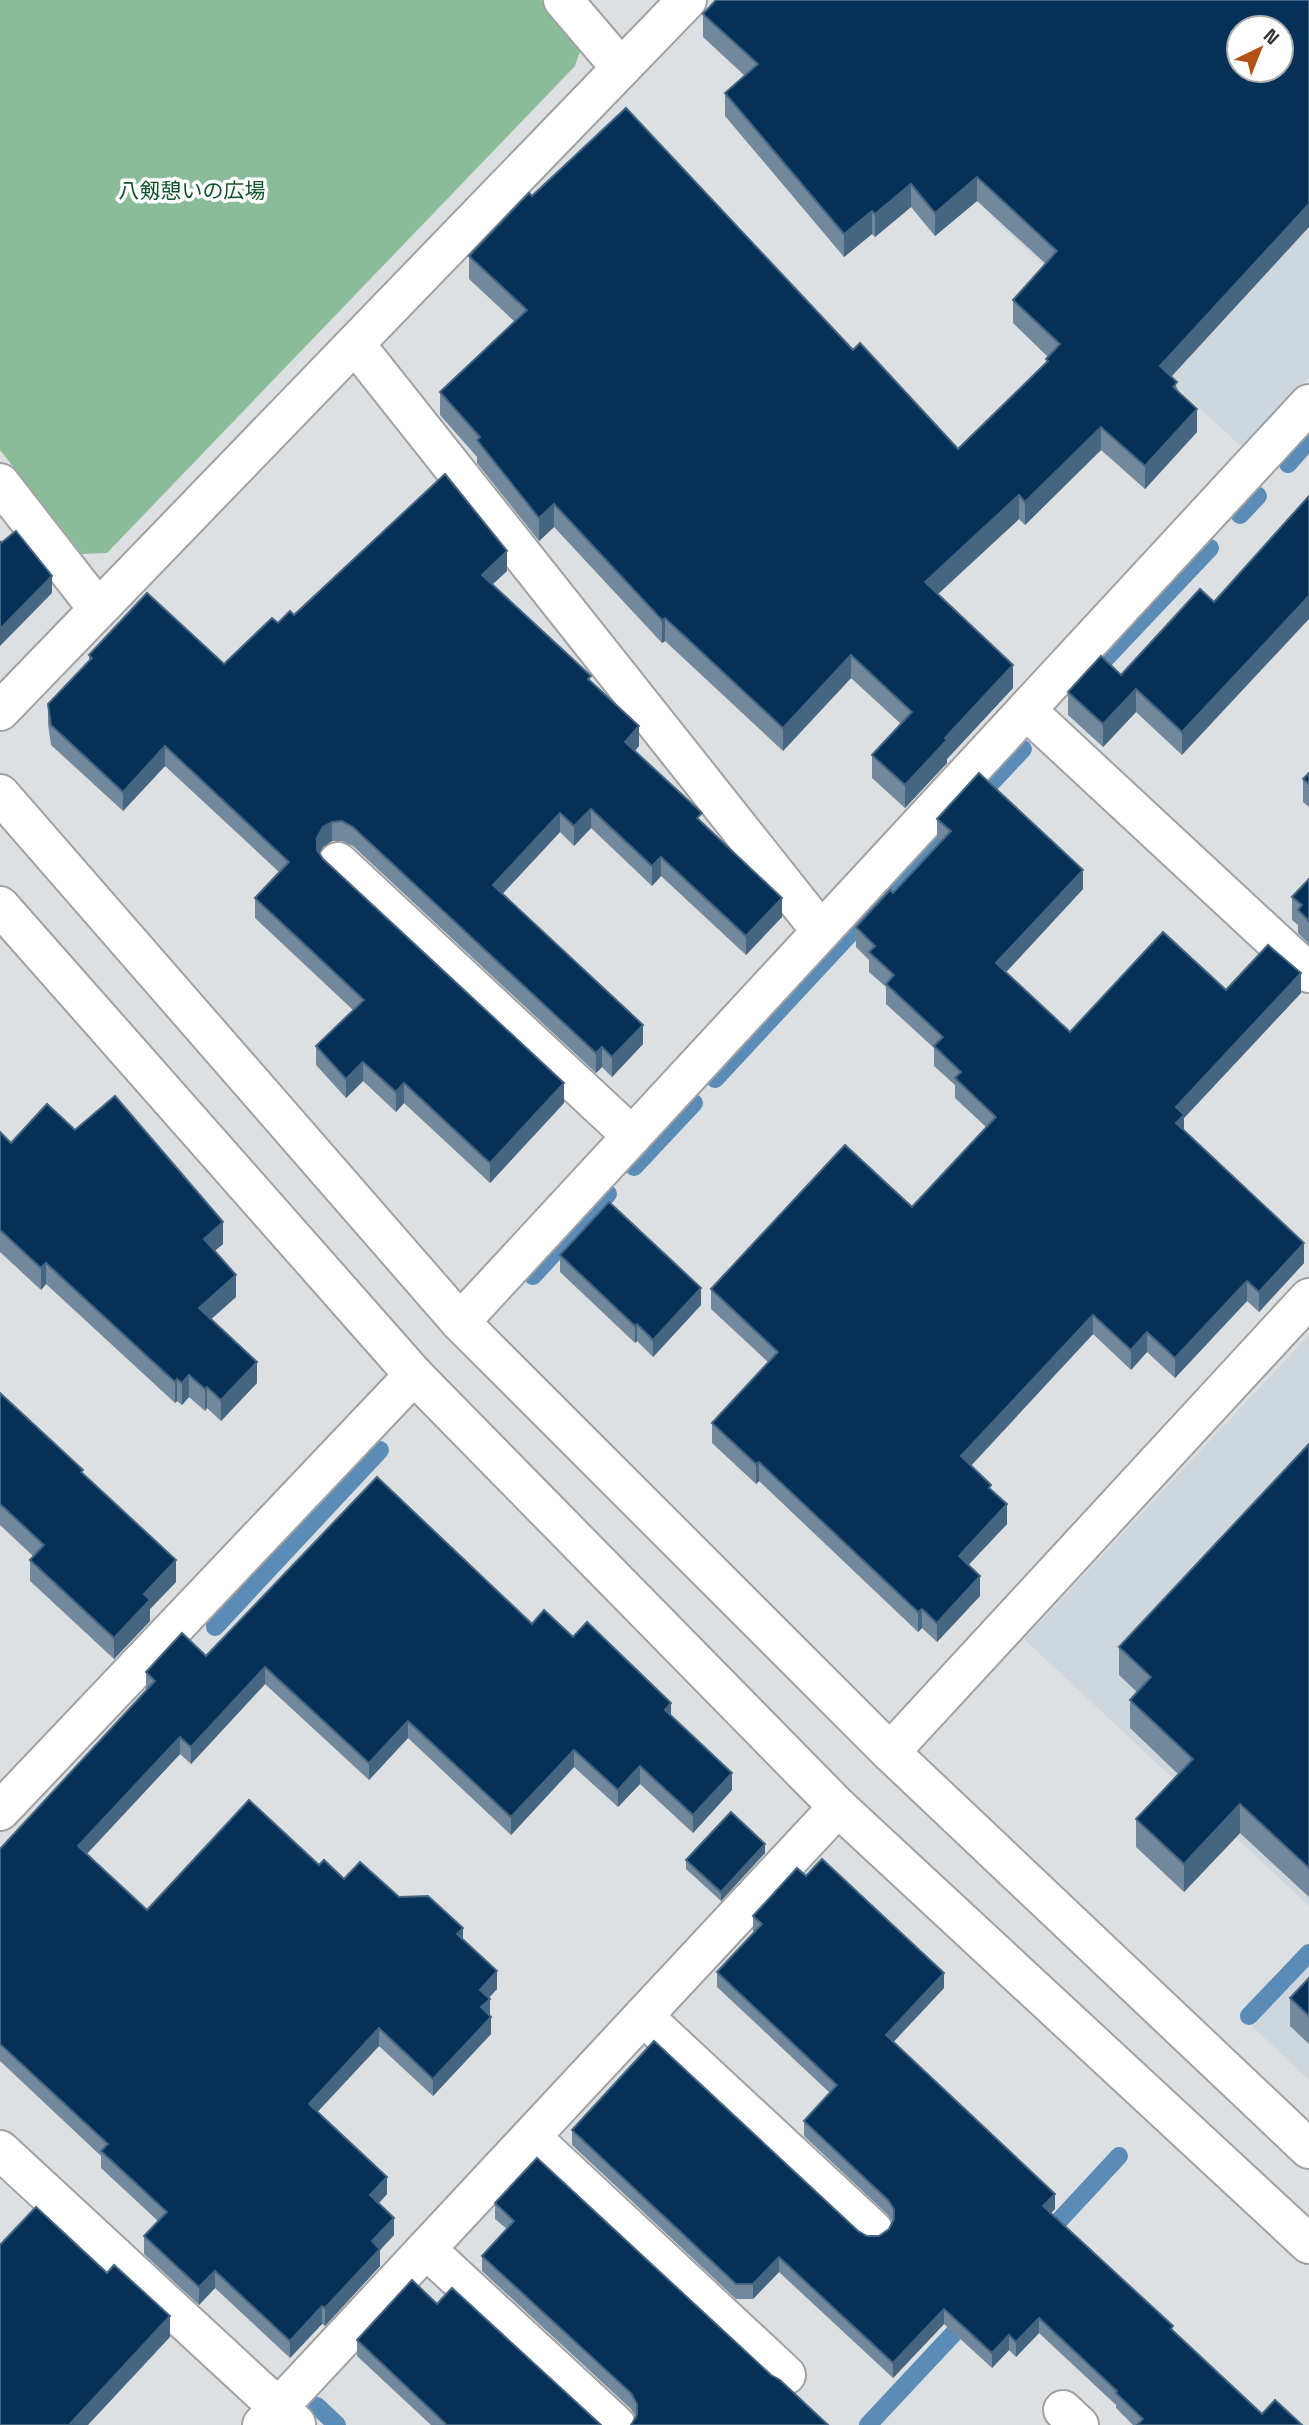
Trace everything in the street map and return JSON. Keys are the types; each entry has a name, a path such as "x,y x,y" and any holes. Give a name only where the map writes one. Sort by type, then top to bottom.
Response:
{"street":[{"path":"563,0 621,68"},
{"path":"0,711 687,0"},
{"path":"355,344 821,931"},
{"path":"460,1322 1309,404"},
{"path":"0,483 98,609"},
{"path":"1026,710 1309,973"},
{"path":"0,794 460,1322 890,1752 1309,2149"},
{"path":"338,862 632,1136"},
{"path":"0,906 414,1375 838,1807 1309,2244"},
{"path":"890,1752 1309,1298"},
{"path":"0,1811 414,1375"},
{"path":"0,2150 279,2419 426,2249 838,1807"},
{"path":"643,2016 873,2230"},
{"path":"531,2137 786,2375"},
{"path":"426,2249 616,2425"}],"shaded area":[{"path":"1189,0 1309,0 1309,377 1244,449 991,217"},
{"path":"1309,1335 1309,1906 1024,1639"},
{"path":"1309,1960 1309,2080 1250,2024"}],"green space":[{"name":"八剱憩いの広場","path":"0,0 541,0 581,48 575,66 107,553 82,554 0,450"}],"building":[{"path":"716,0 1309,0 1309,204 1160,366 1177,382 1173,387 1197,409 1145,466 1101,427 1025,502 1019,495 925,582 1013,665 905,785 872,755 912,712 851,655 783,728 665,618 662,620 554,504 539,518 477,440 480,437 440,392 527,310 469,256 529,193 532,196 626,108 853,350 860,343 958,449 1048,361 1046,359 1060,344 1013,300 1057,251 977,177 935,213 911,184 875,214 872,211 844,234 725,93 758,64 703,14"},
{"path":"445,474 507,551 482,575 591,676 588,679 639,726 625,742 702,813 697,818 782,898 746,936 661,857 652,866 591,809 574,826 560,813 493,885 643,1025 612,1057 602,1047 596,1053 353,827 342,821 323,827 317,838 317,850 323,859 564,1083 490,1163 404,1083 396,1092 363,1062 346,1079 316,1046 364,1000 255,898 289,862 165,746 123,792 51,725 48,704 92,658 89,655 147,593 224,664 272,618 278,623 290,611 294,615"},
{"path":"1309,496 1309,596 1182,732 1136,689 1103,724 1068,692 1101,656 1121,675 1200,589 1214,602"},
{"path":"16,531 52,576 0,629 0,541 1,543"},
{"path":"979,773 1083,870 996,963 1070,1032 1163,932 1226,990 1268,945 1301,973 1176,1107 1184,1115 1176,1123 1304,1243 1259,1292 1247,1281 1175,1358 1147,1332 1131,1350 1093,1315 961,1456 1007,1504 959,1556 980,1576 937,1623 922,1609 918,1612 759,1462 756,1464 712,1423 778,1352 711,1289 845,1145 912,1207 996,1117 955,1078 961,1072 934,1046 943,1037 886,984 894,975 869,952 875,946 856,927 890,890 893,893 951,831 937,819"},
{"path":"1309,773 1309,784 1303,779"},
{"path":"1309,879 1309,921 1298,910 1302,905 1292,897"},
{"path":"115,1096 223,1222 204,1239 236,1275 199,1308 257,1362 221,1400 189,1375 182,1383 177,1379 175,1382 46,1263 41,1268 0,1230 0,1132 11,1143 47,1104 75,1130"},
{"path":"609,1202 701,1288 653,1340 560,1255"},
{"path":"0,1393 176,1560 144,1594 150,1600 114,1638 30,1560 44,1545 0,1504"},
{"path":"1309,1444 1309,1868 1240,1804 1184,1864 1136,1819 1193,1759 1130,1700 1151,1677 1119,1647"},
{"path":"377,1477 532,1624 544,1610 573,1637 587,1622 671,1703 665,1710 732,1773 693,1815 640,1766 618,1790 574,1750 511,1817 408,1721 369,1763 265,1667 191,1747 180,1737 78,1846 147,1910 249,1800 319,1865 324,1860 344,1879 360,1862 399,1897 428,1896 463,1928 457,1934 497,1971 480,1990 490,1999 481,2007 491,2017 433,2079 379,2028 309,2104 387,2177 370,2195 394,2218 372,2241 380,2249 290,2341 215,2271 199,2287 144,2236 167,2212 101,2151 108,2144 0,2044 0,1849 155,1681 146,1672 182,1633 206,1656"},
{"path":"731,1812 765,1844 721,1892 686,1860"},
{"path":"822,1859 944,1973 886,2035 1055,2194 1043,2206 1173,2326 1171,2329 1262,2414 1275,2400 1302,2425 1137,2425 1143,2419 1039,2318 1016,2342 1009,2335 992,2353 944,2309 893,2363 779,2257 753,2284 736,2284 572,2130 654,2041 858,2231 867,2236 879,2236 889,2229 894,2219 894,2209 888,2200 804,2121 837,2085 717,1972 762,1924 753,1916 797,1868 806,1876"},
{"path":"1309,1978 1309,2016 1290,1998"},
{"path":"537,2158 828,2425 631,2425 637,2415 637,2404 631,2393 482,2256 514,2221 495,2203"},
{"path":"36,2207 107,2273 114,2265 170,2316 69,2425 0,2425 0,2245"},
{"path":"412,2280 437,2304 452,2288 601,2425 447,2425 357,2340"}],"waterway":[{"path":"1288,464 1309,440"},
{"path":"1240,515 1258,496"},
{"path":"1089,676 1210,548"},
{"path":"975,800 1023,749"},
{"path":"715,1079 953,823"},
{"path":"634,1167 694,1103"},
{"path":"533,1276 608,1194"},
{"path":"215,1627 380,1450"},
{"path":"1249,2016 1309,1953"},
{"path":"1043,2238 1119,2156"},
{"path":"868,2425 969,2317"},
{"path":"317,2406 337,2425"}]}
